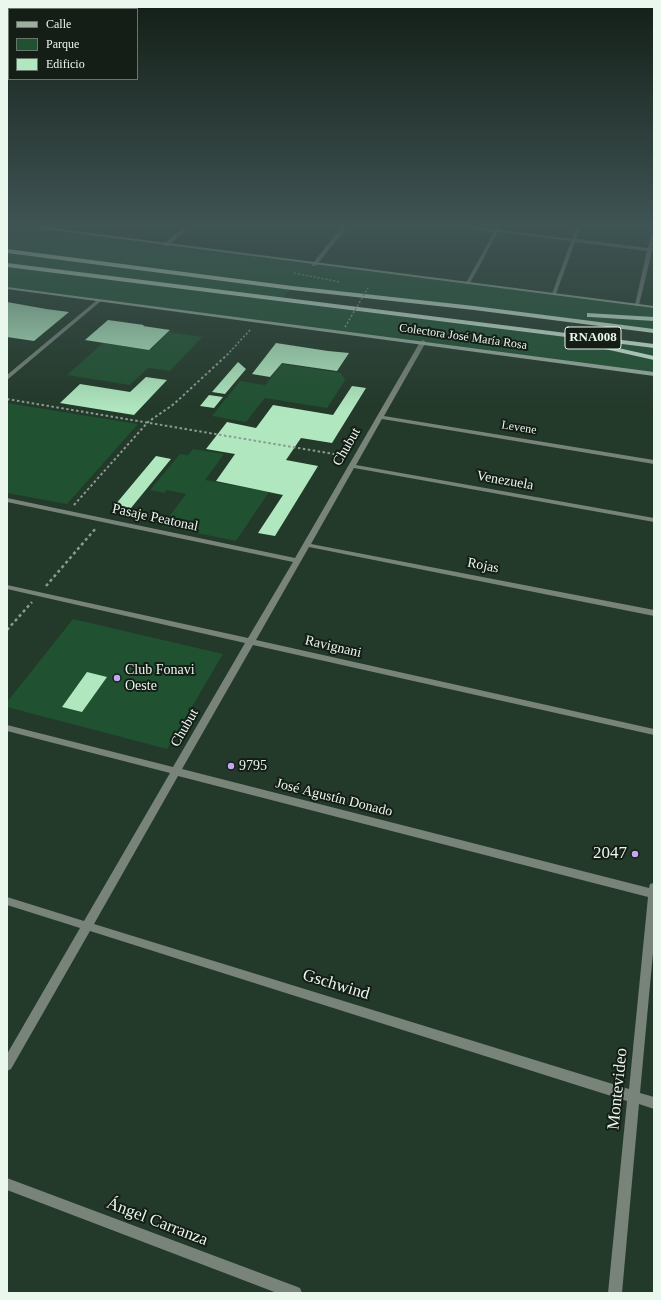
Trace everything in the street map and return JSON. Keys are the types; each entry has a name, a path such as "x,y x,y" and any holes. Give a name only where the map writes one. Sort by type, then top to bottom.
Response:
{"highway":[{"name":"RNA008","path":"187,288 654,346"},
{"name":"RNA008","path":"289,288 474,308 654,331"},
{"path":"474,308 654,319"},
{"path":"533,330 654,358"}],"main road":[{"name":"Colectora José María Rosa","path":"7,288 423,342 654,374"},
{"path":"504,288 654,307"},
{"path":"569,296 654,312"}],"street":[{"path":"554,294 556,288"},
{"path":"637,305 642,288"},
{"path":"7,378 99,301"},
{"name":"Chubut","path":"7,1065 423,342"},
{"name":"Levene","path":"380,417 654,462"},
{"name":"Venezuela","path":"352,466 654,520"},
{"name":"Pasaje Peatonal","path":"7,500 298,560"},
{"name":"Rojas","path":"307,545 654,613"},
{"name":"Ravignani","path":"7,587 654,732"},
{"name":"José Agustín Donado","path":"7,728 654,892"},
{"name":"Montevideo","path":"615,1293 654,892"},
{"name":"Gschwind","path":"7,901 88,925 654,1103"},
{"name":"Ángel Carranza","path":"7,1184 295,1293"}],"path":[{"path":"345,327 368,288 367,288"},
{"path":"67,512 148,422 174,404 220,363 258,321"},
{"path":"7,400 148,422 357,458"},
{"path":"7,630 103,520"}],"green space":[{"path":"7,288 503,288 654,307 654,331 292,288 281,300 654,346 654,374"},
{"path":"169,332 202,337 170,371 148,368 130,385 67,375 103,343 150,350"},
{"path":"282,364 341,373 345,380 327,408 265,398 246,422 212,416 240,381 265,385"},
{"path":"7,403 138,424 67,504 7,493"},
{"path":"193,449 224,454 205,480 269,492 236,541 162,526 186,494 167,490 164,493 150,490 180,454 188,455"},
{"name":"Club Fonavi Oeste","path":"73,619 223,654 167,749 7,707 7,702"}],"building":[{"path":"7,302 69,312 34,341 7,337"},
{"path":"108,320 170,330 149,350 85,340"},
{"path":"276,343 349,353 337,371 282,363 270,377 252,374"},
{"path":"238,362 246,369 225,394 212,392"},
{"path":"146,377 167,380 134,415 60,403 80,384 130,392"},
{"path":"352,386 366,388 332,443 301,438 286,460 318,466 275,536 258,533 283,495 216,481 235,454 206,449 227,422 256,428 273,405 333,415"},
{"path":"209,395 223,397 214,408 200,406"},
{"path":"156,456 171,459 131,508 115,505"},
{"path":"87,672 107,677 82,712 62,707"}],"place":[{"name":"Club Fonavi Oeste","path":"117,678"},
{"name":"9795","path":"231,766"},
{"name":"2047","path":"635,854"}]}
